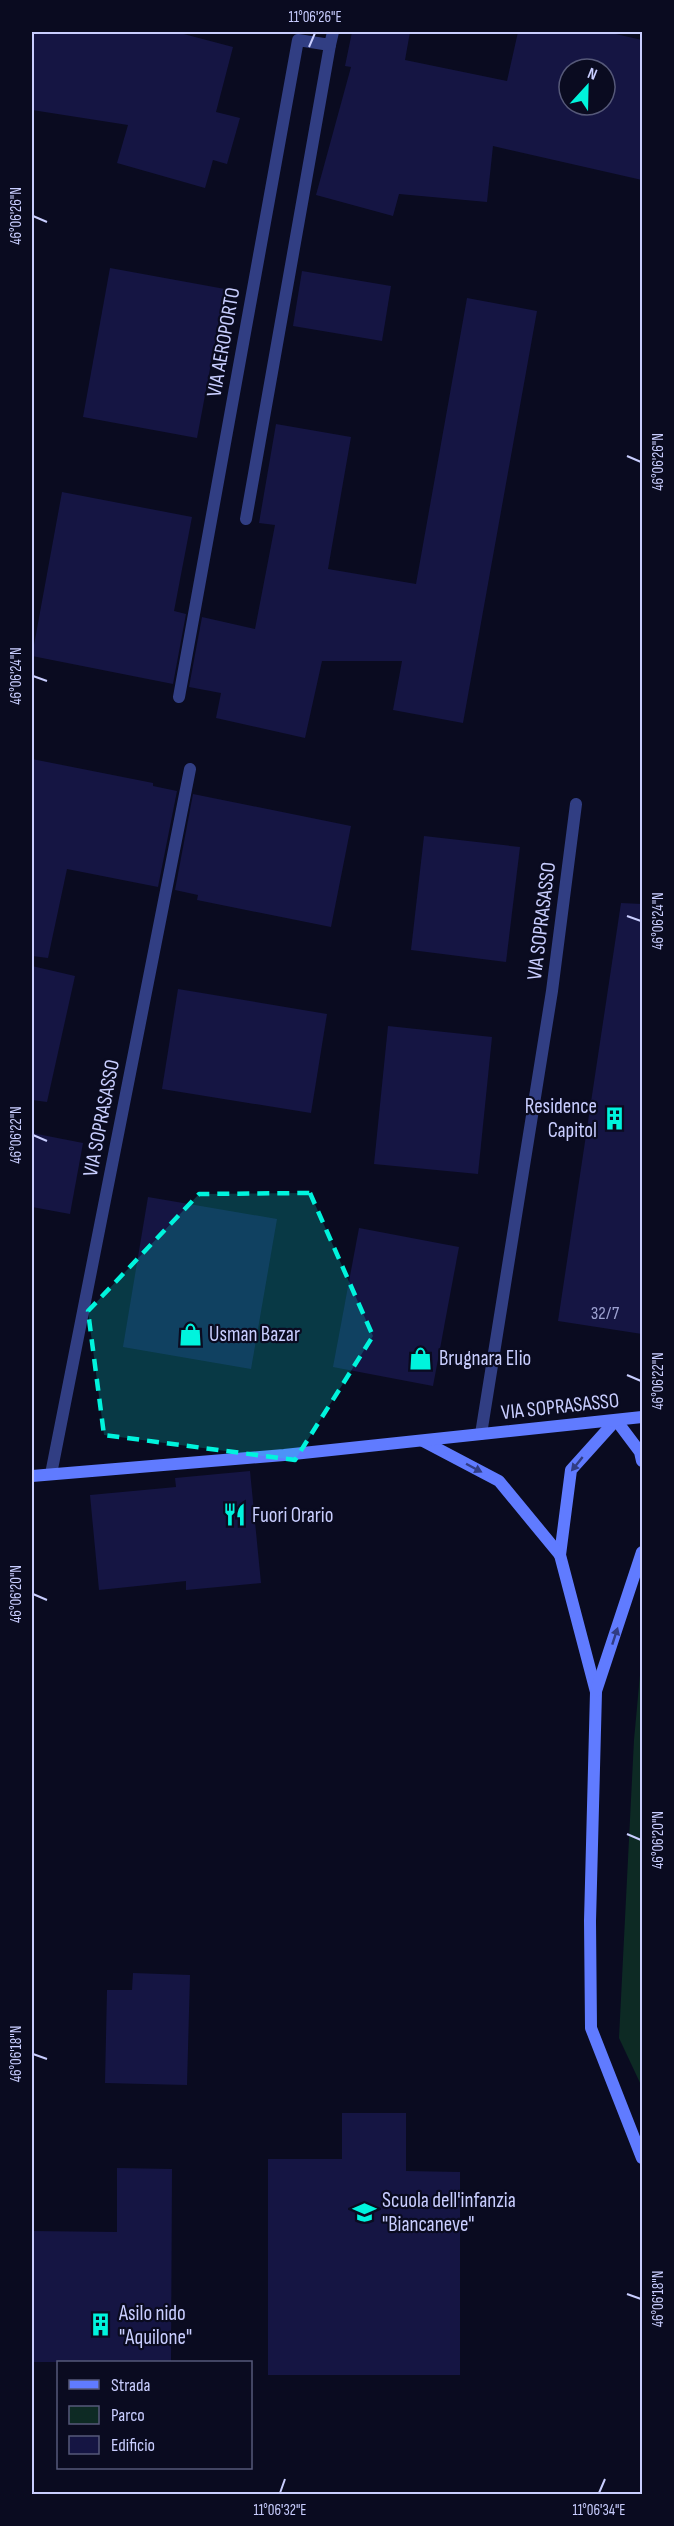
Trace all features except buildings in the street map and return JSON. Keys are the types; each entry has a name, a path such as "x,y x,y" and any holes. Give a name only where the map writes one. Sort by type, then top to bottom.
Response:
{"main road":[{"name":"VIA SOPRASASSO","path":"32,1476 422,1440 642,1416"},
{"path":"641,2154 591,2028 590,1921 596,1692 561,1555 571,1470 616,1420 640,1452 642,1461"},
{"path":"422,1440 499,1481 561,1555"},
{"path":"596,1692 642,1552"}],"street":[{"path":"246,519 333,32"},
{"name":"VIA AEROPORTO","path":"179,697 298,40 330,45"},
{"name":"VIA SOPRASASSO","path":"51,1474 190,769"},
{"name":"VIA SOPRASASSO","path":"481,1434 552,991 576,804"}],"highlighted area":[{"path":"310,1193 373,1336 295,1460 104,1435 88,1311 199,1194"}],"green space":[{"path":"642,1653 642,2087 619,2038 634,1740"}],"place":[{"name":"Residence Capitol","path":"615,1118"},
{"name":"Usman Bazar","path":"191,1334"},
{"name":"Brugnara Elio","path":"421,1358"},
{"name":"Fuori Orario","path":"234,1515"},
{"name":"Scuola dell'infanzia \"Biancaneve\"","path":"364,2212"},
{"name":"Asilo nido \"Aquilone\"","path":"101,2325"}]}
